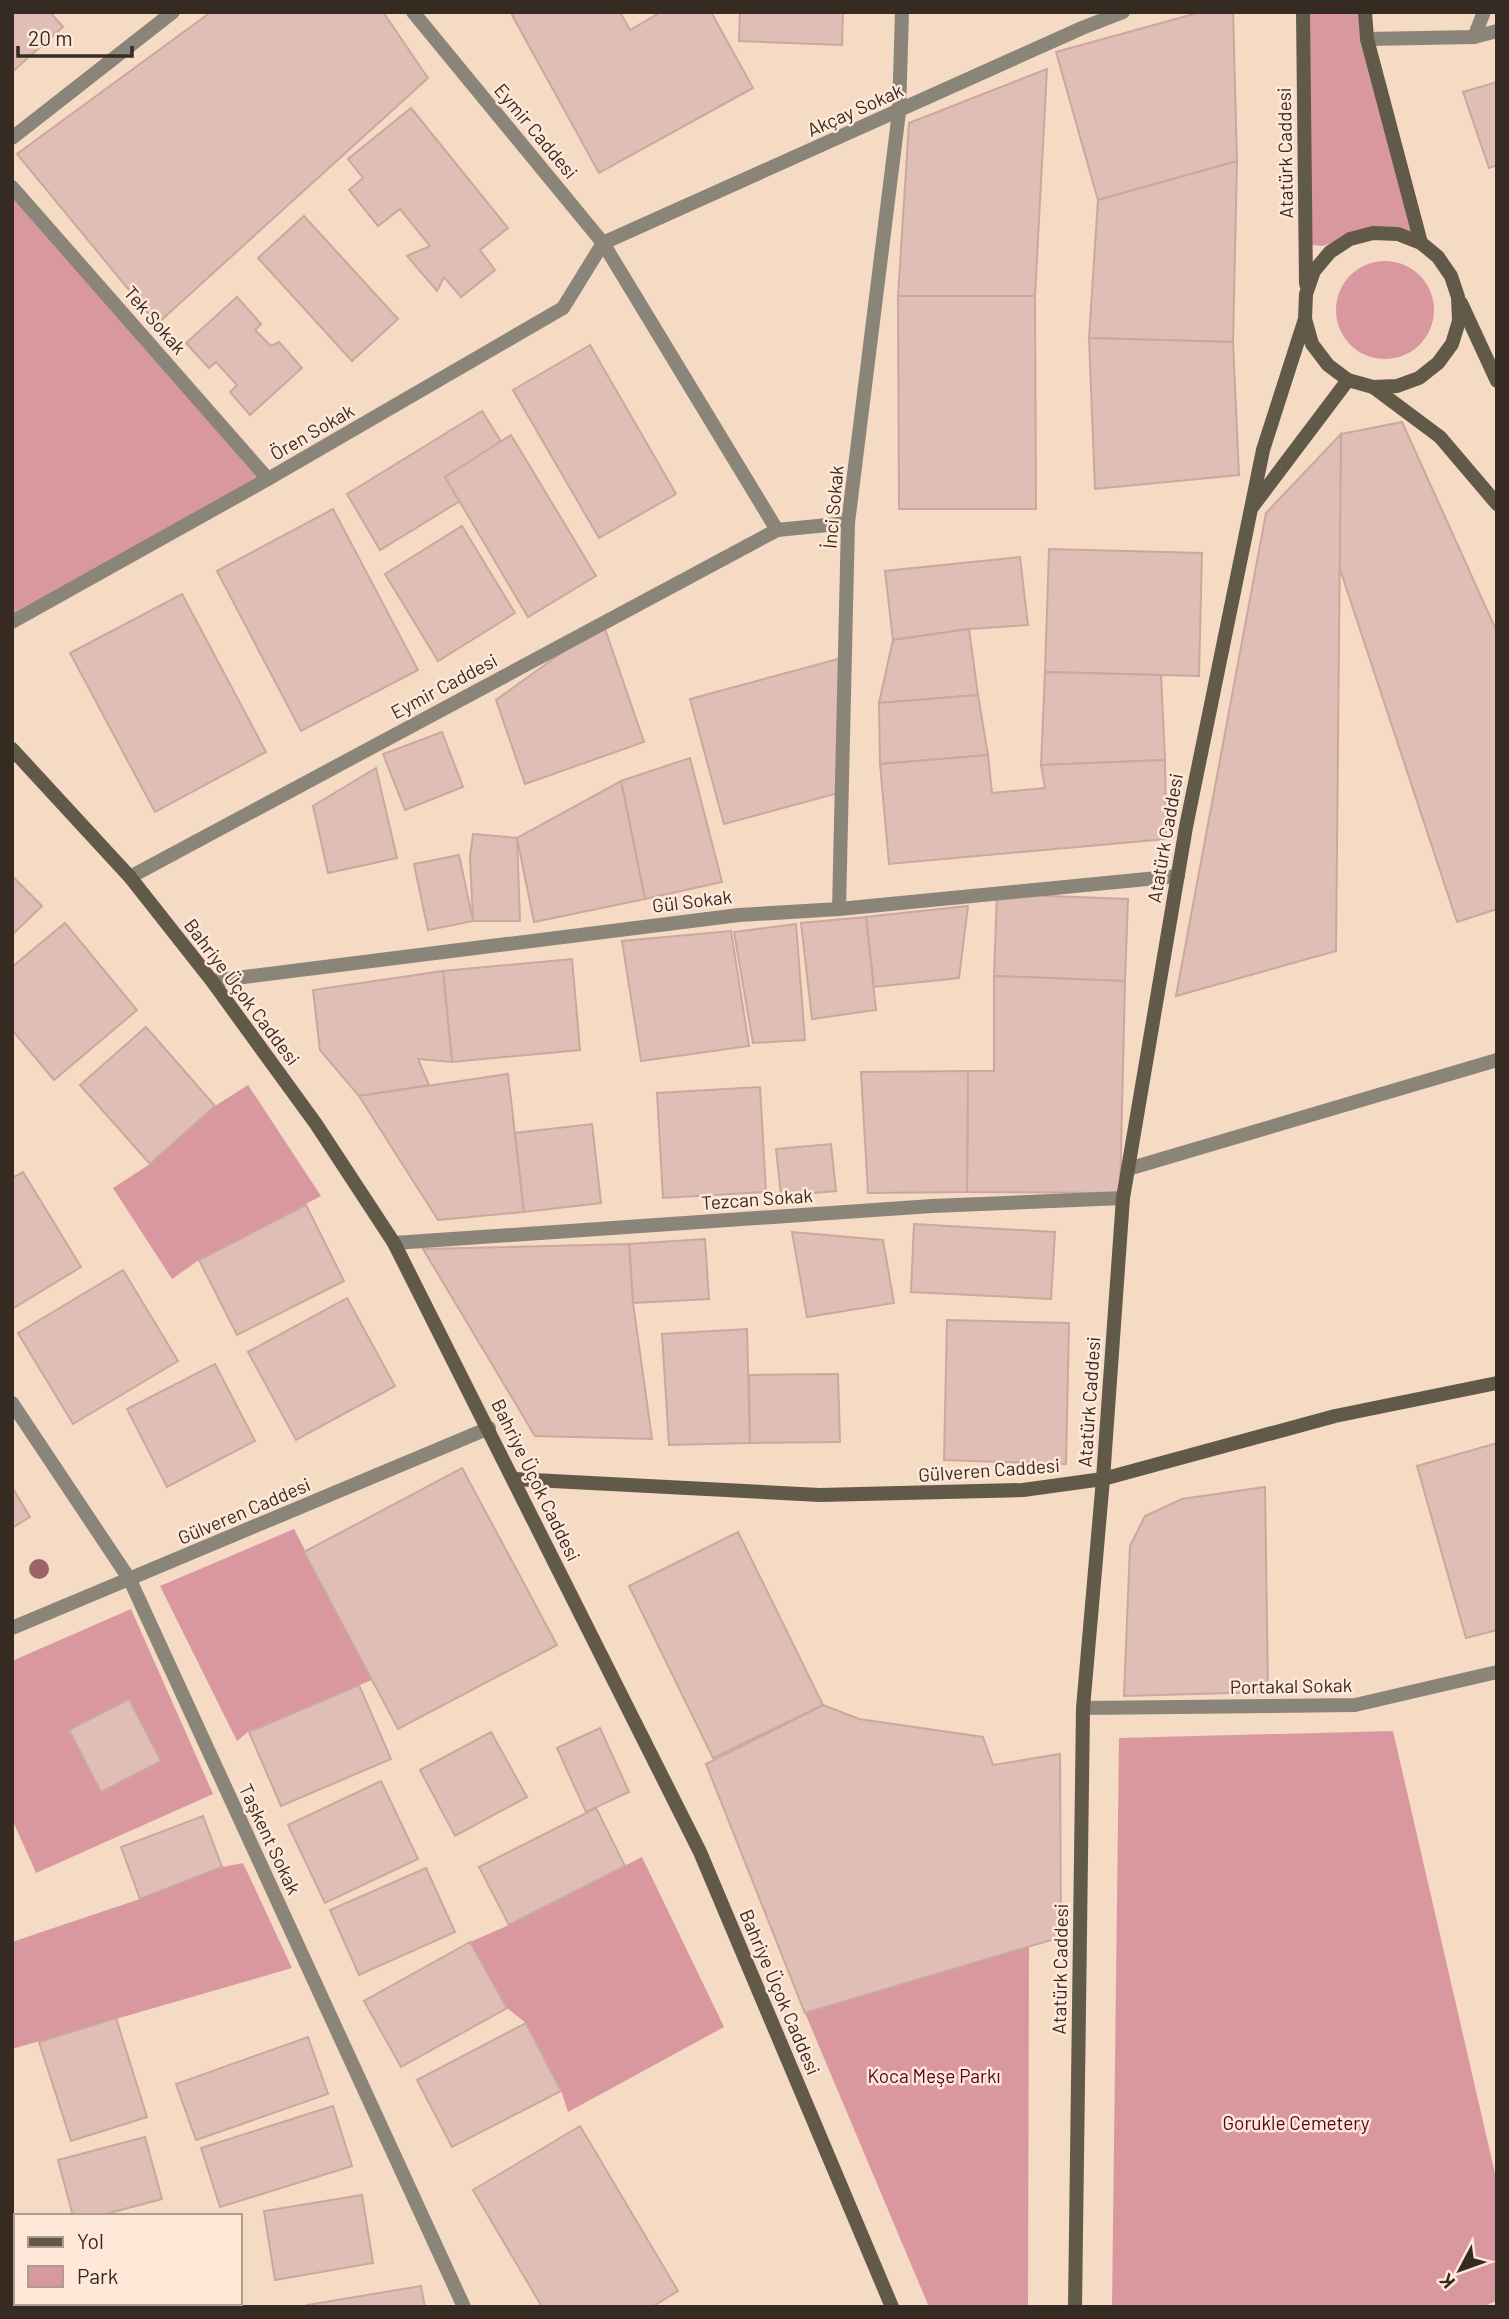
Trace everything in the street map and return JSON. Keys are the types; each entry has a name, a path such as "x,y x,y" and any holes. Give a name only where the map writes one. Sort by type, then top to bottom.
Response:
{"street":[{"path":"12,138 173,12"},
{"name":"Eymir Caddesi","path":"413,12 603,243 777,530"},
{"name":"İnci Sokak","path":"839,909 848,523 899,112 902,12"},
{"name":"Akçay Sokak","path":"603,243 1123,12"},
{"name":"Atatürk Caddesi","path":"1303,12 1306,294"},
{"path":"1365,12 1367,39 1421,243"},
{"path":"1474,37 1484,12"},
{"path":"1367,39 1474,37 1497,31"},
{"name":"Tek Sokak","path":"12,187 268,479"},
{"path":"1458,297 1459,321 1452,344 1438,363 1419,378 1397,386 1373,387 1348,380 1328,365 1312,344 1305,319 1306,294 1314,271 1330,252 1350,239 1373,233 1398,234 1421,243 1438,257 1451,275 1458,297 1497,381"},
{"name":"Ören Sokak","path":"12,622 268,479 563,308 603,243"},
{"name":"Atatürk Caddesi","path":"1075,2307 1083,1708 1123,1198 1178,876 1250,510 1263,450 1305,319"},
{"path":"1250,510 1348,380"},
{"path":"1373,387 1440,437 1497,504"},
{"name":"Eymir Caddesi","path":"130,877 777,530 848,523"},
{"name":"Bahriye Üçok Caddesi","path":"13,753 130,877 212,981 316,1125 394,1243 700,1852 892,2307"},
{"name":"Gül Sokak","path":"212,981 739,915 839,909 1178,876"},
{"path":"1128,1169 1497,1060"},
{"name":"Tezcan Sokak","path":"394,1243 932,1206 1123,1198"},
{"name":"Gülveren Caddesi","path":"514,1479 820,1495 1023,1490 1103,1479 1335,1416 1497,1383"},
{"name":"Taşkent Sokak","path":"12,1403 130,1580 464,2307"},
{"name":"Gülveren Caddesi","path":"12,1628 489,1428"},
{"name":"Portakal Sokak","path":"1083,1708 1355,1705 1497,1672"}],"green space":[{"path":"1303,12 1365,12 1415,241 1373,233 1322,246 1305,244"},
{"path":"12,187 268,479 12,622"},
{"path":"1385,261 1404,265 1420,275 1430,291 1434,310 1430,329 1420,345 1404,355 1385,359 1366,355 1350,345 1340,329 1336,310 1340,291 1350,275 1366,265"},
{"path":"248,1085 321,1196 199,1260 172,1279 113,1188 150,1164 215,1106"},
{"path":"294,1529 372,1680 249,1731 237,1741 160,1586"},
{"path":"131,1609 213,1794 36,1873 12,1819 12,1661"},
{"name":"Gorukle Cemetery","path":"1393,1731 1497,2182 1497,2301 1481,2307 1112,2307 1119,1738"},
{"path":"642,1857 724,2027 568,2112 561,2090 526,2023 507,2008 470,1942"},
{"path":"243,1863 292,1968 12,2049 12,1942 140,1899 222,1867"},
{"name":"Koca Meşe Parkı","path":"1029,1947 1028,2307 929,2307 805,2013"}],"building":[{"path":"12,12 50,12 63,27 12,72"},
{"path":"211,12 383,12 428,78 157,324 17,154"},
{"path":"517,12 620,12 630,30 661,12 711,12 753,88 599,173 512,15"},
{"path":"740,12 843,12 842,45 739,41"},
{"path":"1201,12 1233,12 1237,161 1098,200 1056,52"},
{"path":"1047,69 1035,296 898,296 909,123"},
{"path":"1497,82 1497,165 1489,168 1463,92"},
{"path":"411,108 508,228 480,250 495,270 461,297 444,277 437,291 407,256 430,246 400,209 378,226 349,190 363,178 348,159"},
{"path":"1237,161 1233,342 1089,338 1098,200"},
{"path":"304,216 398,319 352,361 258,258"},
{"path":"898,296 1035,296 1036,509 899,509"},
{"path":"237,297 261,324 255,330 271,346 279,342 302,368 250,415 230,392 237,385 216,362 209,368 186,343"},
{"path":"1089,338 1233,342 1239,475 1095,489"},
{"path":"590,345 676,494 599,538 513,390"},
{"path":"482,411 502,443 445,477 460,501 380,550 347,494"},
{"path":"1402,422 1497,632 1497,909 1457,922 1339,566 1341,434"},
{"path":"1341,434 1336,951 1176,996 1266,513"},
{"path":"511,435 596,576 528,617 445,477"},
{"path":"333,509 418,670 301,731 217,571"},
{"path":"462,526 515,613 438,661 385,574"},
{"path":"1049,549 1202,553 1199,676 1045,672"},
{"path":"1020,557 1028,625 969,629 893,640 885,571"},
{"path":"182,594 266,752 155,812 70,653"},
{"path":"603,623 644,742 525,784 496,700"},
{"path":"969,629 978,695 879,703 893,640"},
{"path":"845,657 842,792 724,824 690,699"},
{"path":"1045,672 1161,675 1165,760 1041,765"},
{"path":"978,695 988,755 880,764 879,703"},
{"path":"442,732 463,787 405,810 383,754"},
{"path":"988,755 992,793 1045,788 1041,765 1165,760 1166,839 889,864 880,764"},
{"path":"690,758 722,882 645,899 621,781"},
{"path":"376,768 397,858 328,873 313,806"},
{"path":"621,781 645,899 534,922 517,838"},
{"path":"473,834 517,838 520,921 473,921 470,857"},
{"path":"459,855 473,921 428,930 414,864"},
{"path":"12,876 42,906 12,935"},
{"path":"997,894 1128,899 1125,981 994,976"},
{"path":"968,906 959,978 874,987 866,917"},
{"path":"866,917 876,1010 812,1019 801,923"},
{"path":"65,923 137,1010 54,1080 12,1030 12,967"},
{"path":"796,924 805,1040 753,1043 734,932"},
{"path":"731,931 749,1046 641,1061 622,941"},
{"path":"572,959 580,1050 452,1062 443,971"},
{"path":"443,971 452,1062 418,1059 429,1085 359,1096 320,1050 313,990"},
{"path":"994,976 1125,981 1120,1193 967,1192 968,1071 994,1071"},
{"path":"146,1027 215,1106 150,1164 80,1085"},
{"path":"968,1071 967,1192 868,1193 861,1072"},
{"path":"508,1074 524,1212 438,1220 359,1096"},
{"path":"760,1087 766,1192 663,1198 657,1093"},
{"path":"592,1124 601,1203 524,1212 515,1133"},
{"path":"831,1144 836,1191 781,1196 776,1149"},
{"path":"23,1172 81,1267 12,1309 12,1178"},
{"path":"306,1205 344,1281 237,1335 199,1260"},
{"path":"914,1224 1055,1232 1051,1299 911,1292"},
{"path":"792,1232 883,1240 894,1303 807,1317"},
{"path":"705,1239 709,1299 633,1303 629,1244"},
{"path":"629,1244 633,1303 652,1439 535,1436 423,1249"},
{"path":"123,1270 178,1361 73,1424 18,1333"},
{"path":"347,1298 395,1386 296,1440 248,1352"},
{"path":"947,1320 1069,1323 1066,1464 944,1460"},
{"path":"747,1329 750,1443 669,1445 662,1334"},
{"path":"215,1364 255,1441 167,1487 127,1409"},
{"path":"838,1374 840,1442 750,1443 749,1375"},
{"path":"1497,1443 1497,1630 1466,1638 1417,1466"},
{"path":"462,1468 557,1645 398,1729 304,1552"},
{"path":"12,1487 30,1517 12,1528"},
{"path":"1265,1487 1268,1692 1124,1696 1130,1546 1145,1516 1182,1499"},
{"path":"738,1532 823,1705 713,1758 629,1586"},
{"path":"359,1685 391,1759 281,1806 249,1732"},
{"path":"129,1699 161,1761 101,1792 69,1730"},
{"path":"823,1705 859,1719 983,1737 993,1765 1060,1754 1061,1937 805,2013 706,1764"},
{"path":"600,1728 629,1792 586,1812 557,1748"},
{"path":"491,1732 527,1797 455,1836 420,1770"},
{"path":"381,1781 418,1859 325,1903 288,1825"},
{"path":"596,1808 625,1866 509,1925 479,1867"},
{"path":"203,1816 222,1867 140,1899 121,1847"},
{"path":"426,1868 455,1932 359,1975 330,1910"},
{"path":"470,1942 507,2008 401,2067 364,2001"},
{"path":"116,2018 147,2117 71,2141 39,2042"},
{"path":"526,2023 561,2091 452,2147 417,2080"},
{"path":"308,2037 328,2094 196,2140 176,2084"},
{"path":"333,2106 352,2166 220,2207 201,2148"},
{"path":"580,2126 678,2291 652,2307 542,2307 473,2190"},
{"path":"145,2137 162,2199 106,2214 72,2214 58,2160"},
{"path":"362,2195 373,2263 275,2280 264,2211"},
{"path":"421,2286 425,2307 307,2307 307,2305"},
{"path":"69,2305 194,2305 189,2307"}]}
